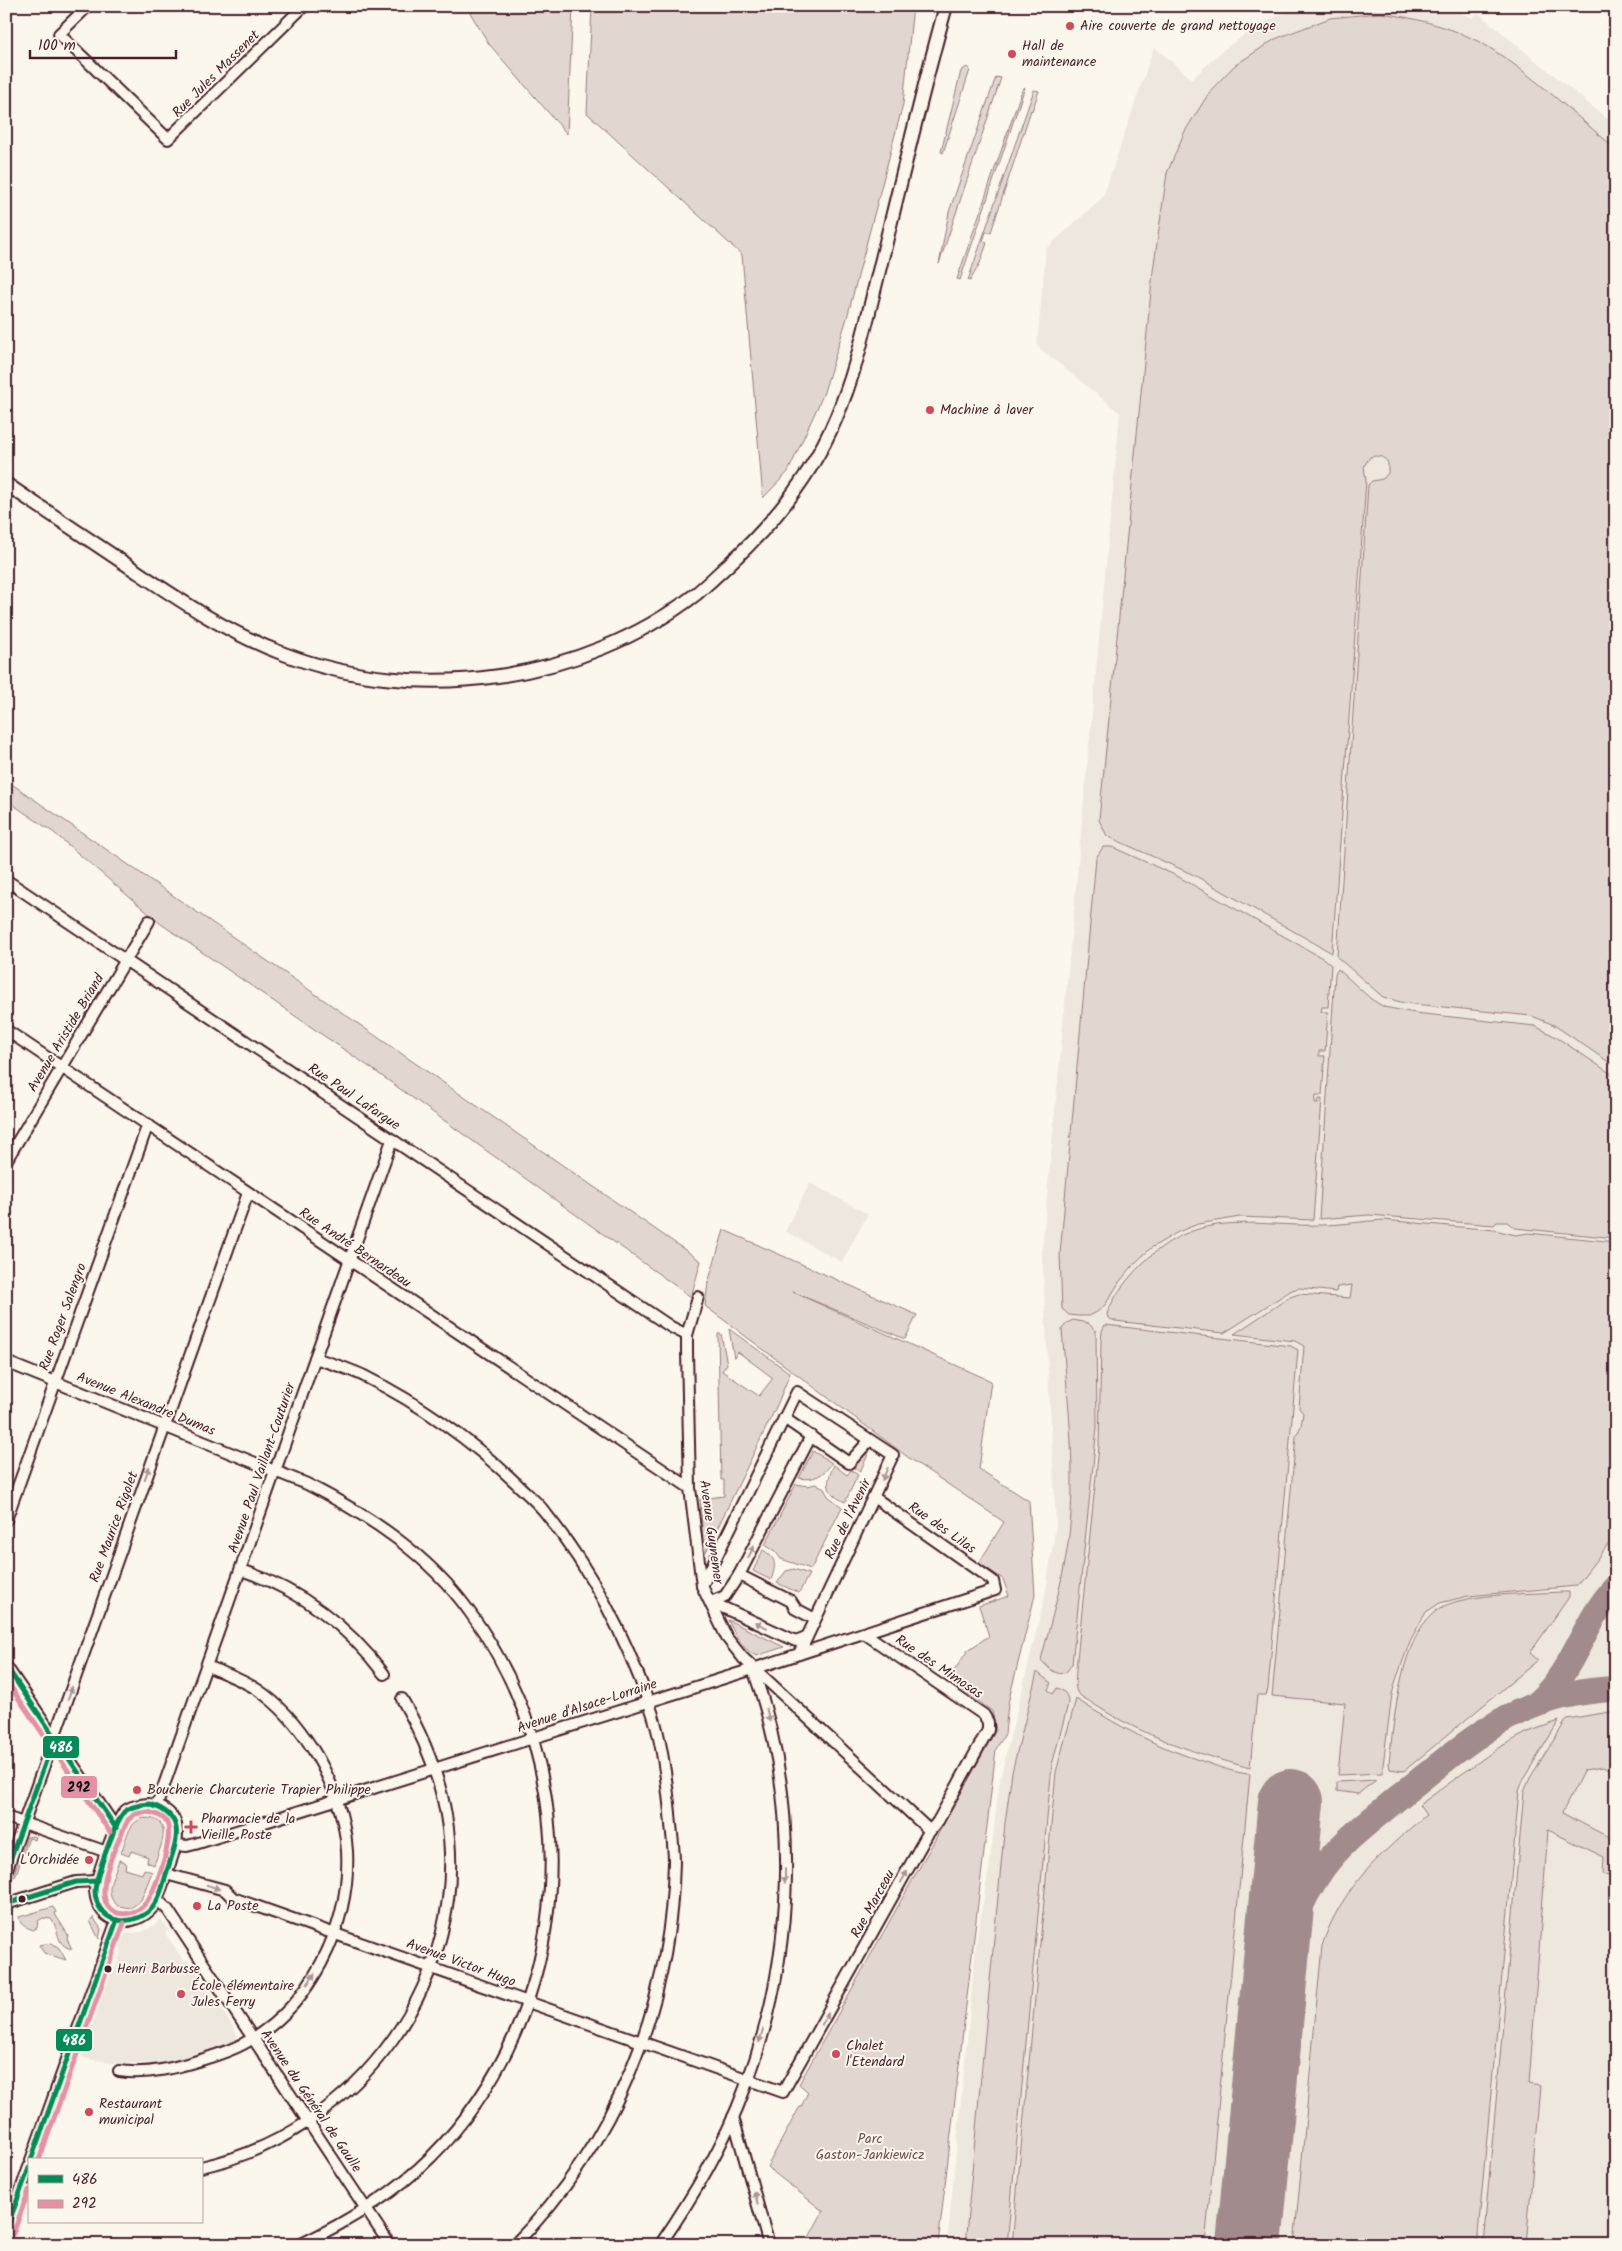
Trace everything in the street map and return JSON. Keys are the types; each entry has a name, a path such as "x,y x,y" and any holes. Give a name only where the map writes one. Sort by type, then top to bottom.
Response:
{"main road":[{"path":"6,484 226,629 287,656 329,668 367,675 423,680 465,680 503,675 570,659 607,645 650,624 695,594 752,544 802,482 836,420 856,359 946,6"}],"street":[{"name":"Rue Jules Massenet","path":"88,6 60,34 168,140 304,6"},
{"name":"Rue Paul Lafargue","path":"6,880 687,1336"},
{"name":"Avenue Aristide Briand","path":"6,1161 149,920"},
{"name":"Rue André Bernardeau","path":"6,1030 690,1488"},
{"name":"Rue Roger Salengro","path":"6,1520 148,1124"},
{"name":"Avenue Paul Vaillant-Couturier","path":"157,1805 392,1140"},
{"name":"Rue Maurice Rigolet","path":"6,1872 248,1193"},
{"name":"Avenue Guynemer","path":"698,1297 687,1336 690,1488 702,1586 727,1638 753,1669 930,1830"},
{"path":"315,1358 364,1376 432,1414 492,1461 542,1509 587,1572 621,1630 648,1701 668,1786 674,1860 669,1933 657,1994 643,2042 620,2096 584,2160 555,2199 514,2245"},
{"name":"Avenue Alexandre Dumas","path":"6,1362 276,1471 342,1502 390,1532 431,1568 469,1610 505,1667 524,1710 544,1784 550,1818 552,1866 548,1914 539,1964 529,2002 497,2070 469,2112 431,2157 367,2210 299,2245"},
{"name":"Rue de l'Avenir","path":"702,1586 797,1392 893,1455 799,1654"},
{"name":"Rue de l'Avenir","path":"784,1418 849,1463 869,1441"},
{"path":"711,1602 725,1596 739,1575 810,1436"},
{"name":"Rue des Lilas","path":"874,1498 993,1581"},
{"path":"241,1570 274,1582 313,1605 347,1631 384,1674"},
{"path":"739,1575 791,1601 796,1609 814,1619"},
{"name":"Avenue d'Alsace-Lorraine","path":"176,1845 187,1846 196,1844 753,1669 995,1590 993,1581"},
{"path":"711,1602 796,1641 806,1637"},
{"name":"Rue des Mimosas","path":"864,1633 984,1715 988,1722 988,1730"},
{"path":"6,1666 116,1828"},
{"path":"119,2071 151,2072 172,2069 226,2052 253,2038 282,2014 299,1996 315,1974 334,1933 345,1892 347,1850 337,1800 321,1762 306,1738 284,1712 258,1690 207,1666"},
{"path":"660,2245 703,2178 733,2117 748,2079 765,2026 776,1968 785,1892 785,1824 778,1761 767,1710 753,1669"},
{"path":"202,2167 260,2149 309,2123 335,2104 380,2057 407,2019 431,1967 444,1919 450,1874 446,1815 434,1769 421,1733 402,1699"},
{"name":"Rue Marceau","path":"783,2092 988,1730"},
{"path":"149,1804 157,1805 165,1810 176,1822 178,1832 176,1845 166,1874 157,1899 147,1914 138,1920 124,1922 117,1920 106,1915 100,1907 95,1892 107,1852 122,1813 131,1807 149,1804"},
{"path":"6,1817 107,1852"},
{"name":"Avenue Victor Hugo","path":"166,1874 224,1890 233,1898 783,2092"},
{"path":"6,1904 76,1882 97,1881"},
{"name":"Avenue du Général de Gaulle","path":"157,1899 168,1910 390,2245"},
{"path":"35,2158 117,1920"},
{"path":"733,2117 769,2245"},
{"path":"6,2231 28,2170"}],"shaded area":[{"path":"1304,6 1444,6 1473,18 1478,13 1616,126 1616,2245 947,2245 977,1936 990,1863 997,1801 1001,1775 1045,1596 1056,1524 1042,1251 1120,413 1037,346 1046,249 1103,197 1154,47 1192,79 1222,51 1251,30 1281,14"},
{"path":"810,1183 868,1214 842,1262 785,1231"},
{"path":"161,1919 169,1930 165,1933 184,1961 187,1959 233,2027 237,2035 236,2039 207,2053 165,2063 118,2064 83,2058 81,2051 109,1973 113,1974 122,1949 118,1947 122,1934 142,1932"}],"green space":[{"path":"466,6 573,6 567,134 489,44"},
{"path":"592,6 913,6 903,104 847,318 823,395 788,472 763,498 742,255 587,113"},
{"path":"1380,13 1450,29 1490,48 1538,83 1616,149 1616,1067 1554,1025 1532,1016 1404,1003 1383,997 1337,957 1368,485 1372,481 1383,479 1388,473 1388,463 1382,457 1370,457 1364,466 1366,481 1332,953 1194,875 1107,836 1099,820 1153,271 1167,173 1185,131 1211,90 1234,66 1275,39 1330,18"},
{"path":"967,67 970,70 943,153 941,152 961,71"},
{"path":"996,77 1001,78 939,264 949,212"},
{"path":"1025,87 960,280 957,279 1022,90"},
{"path":"1034,90 1039,91 991,232 986,232 983,241 987,243 980,263 970,281 968,280"},
{"path":"6,780 701,1261 691,1297 368,1066 161,924 53,832 6,800"},
{"path":"1103,847 1112,847 1177,876 1324,959 1331,965 1328,1007 1322,1007 1321,1012 1328,1012 1325,1051 1319,1051 1319,1056 1325,1056 1322,1095 1316,1095 1315,1103 1322,1099 1313,1220 1240,1217 1198,1224 1178,1232 1151,1248 1136,1262 1120,1281 1105,1305 1097,1312 1089,1316 1078,1316 1069,1315 1062,1309 1060,1254 1096,858"},
{"path":"1338,969 1371,999 1384,1007 1415,1013 1535,1026 1556,1037 1616,1077 1616,1238 1515,1228 1507,1222 1497,1222 1494,1225 1369,1215 1319,1219 1335,974"},
{"path":"1383,1220 1494,1230 1516,1235 1528,1233 1616,1242 1616,1534 1576,1586 1468,1596 1440,1603 1426,1612 1410,1641 1392,1694 1382,1773 1338,1775 1345,1703 1272,1696 1296,1436 1301,1426 1303,1413 1299,1408 1304,1346 1295,1341 1234,1334 1290,1297 1299,1294 1350,1298 1352,1285 1337,1287 1336,1292 1299,1288 1292,1290 1224,1333 1115,1321 1108,1318 1107,1314 1117,1294 1137,1269 1163,1246 1184,1234 1206,1227 1227,1224 1330,1225"},
{"name":"Parc Gaston-Jankiewicz","path":"724,1230 917,1315 905,1339 793,1292 991,1381 979,1469 1029,1501 1035,1595 1008,1703 1005,1734 996,1749 938,2245 805,2245 823,2211 767,2167 808,2092 799,2084 996,1730 992,1711 948,1680 968,1650 989,1636 979,1606 1009,1596 1003,1579 979,1563 1004,1522 909,1458 705,1306 708,1283"},
{"path":"1073,1320 1088,1323 1096,1331 1097,1427 1072,1664 1067,1671 1060,1674 1052,1671 1041,1660 1062,1577 1070,1526 1072,1502 1071,1452 1062,1329"},
{"path":"1105,1325 1291,1346 1298,1350 1268,1689 1266,1695 1257,1695 1250,1768 1189,1750 1151,1735 1113,1716 1080,1696 1076,1690 1076,1669 1099,1447 1101,1341"},
{"path":"729,1329 790,1373 778,1403 704,1556 700,1499 724,1496 724,1480 721,1480 718,1334 721,1334 727,1364 722,1371 759,1396 773,1378 738,1352 734,1358"},
{"path":"871,1448 860,1472 853,1467 863,1452"},
{"path":"813,1451 832,1463 818,1476 809,1479 799,1478"},
{"path":"834,1465 847,1475 851,1470 858,1475 845,1502 834,1495 829,1487 829,1478"},
{"path":"796,1484 807,1486 816,1484 823,1487 828,1496 842,1507 811,1569 781,1559 775,1551 765,1545"},
{"path":"763,1550 773,1559 774,1571 771,1580 753,1571"},
{"path":"794,1569 809,1574 799,1593 777,1583 786,1571"},
{"path":"1569,1592 1569,1597 1530,1653 1538,1660 1404,1771 1390,1769 1389,1763 1397,1700 1402,1677 1418,1633 1429,1617 1444,1606 1485,1596"},
{"path":"728,1620 784,1647 756,1656 736,1636"},
{"path":"1037,1672 1051,1683 1048,1690 1053,1694 1057,1688 1064,1692 1067,1696 1068,1704 1052,1765 1007,2245 965,2245 1005,1823 1012,1772"},
{"path":"1076,1699 1108,1719 1170,1750 1221,1768 1250,1774 1205,2245 1012,2245 1056,1772"},
{"path":"1616,1711 1616,1774 1603,1767 1584,1770 1562,1813 1616,1841 1616,1876 1603,1874 1604,1857 1548,1830 1529,2084 1540,2086 1526,2245 1483,2245 1524,1792 1530,1778 1567,1719"},
{"path":"1559,1721 1524,1778 1519,1791 1477,2245 1294,2245 1322,1946 1330,1926 1351,1889 1364,1873 1426,1815 1419,1805 1498,1748 1528,1732"},
{"path":"1376,1780 1358,1794 1337,1791 1337,1782"},
{"path":"135,1812 137,1814 125,1827 117,1850 115,1850 123,1823"},
{"path":"144,1818 154,1819 163,1828 162,1842 154,1865 147,1862 148,1857 131,1851 129,1856 121,1853 131,1827 134,1823"},
{"path":"169,1823 172,1838 166,1853 164,1852 169,1836 167,1824"},
{"path":"27,1837 36,1837 35,1840 29,1838 15,1877 13,1876"},
{"path":"119,1860 126,1863 125,1869 142,1874 144,1869 152,1872 141,1900 131,1908 118,1906 111,1896 112,1878"},
{"path":"107,1869 111,1870 105,1889 106,1899 104,1902 101,1890"},
{"path":"107,1905 122,1912 138,1910 140,1912 127,1916 119,1915 108,1908"},
{"path":"53,1907 56,1912 55,1914 68,1935 67,1939 72,1949 60,1941 56,1927 51,1919 43,1918 38,1921 37,1928 33,1930 21,1923 19,1917"},
{"path":"93,1917 101,1929 99,1939 90,1921"},
{"path":"52,1943 59,1948 66,1960 44,1953 39,1945"}],"taxiway":[{"path":"1538,1702 1561,1676 1595,1615 1616,1587"},
{"path":"1274,1987 1292,1925 1305,1897 1330,1858 1359,1830 1450,1756 1498,1723 1524,1709 1552,1699 1582,1692 1616,1689"}],"runway":[{"path":"1249,2245 1291,1802"}],"transit line":[{"name":"486","path":"6,1666 116,1828"},
{"name":"292","path":"6,1680 110,1832"},
{"name":"486","path":"6,1871 54,1739"},
{"name":"486","path":"149,1804 170,1815 176,1830 174,1849 162,1890 153,1907 147,1913 131,1920 115,1919 107,1916 97,1902 95,1891 98,1874 120,1817 126,1810 132,1807 149,1804"},
{"name":"292","path":"148,1812 162,1817 167,1823 168,1840 166,1853 158,1879 148,1900 138,1910 125,1914 118,1913 109,1907 104,1897 107,1870 128,1820 135,1814 148,1812"},
{"name":"486","path":"6,1904 76,1882 97,1881"},
{"name":"486","path":"32,2158 117,1920"},
{"name":"292","path":"40,2158 124,1923"},
{"name":"486","path":"6,2230 28,2171"},
{"name":"292","path":"13,2234 28,2193"}],"place":[{"name":"Aire couverte de grand nettoyage","path":"1070,26"},
{"name":"Hall de maintenance","path":"1012,54"},
{"name":"Machine à laver","path":"930,410"},
{"name":"Boucherie Charcuterie Trapier Philippe","path":"137,1790"},
{"name":"Pharmacie de la Vieille Poste","path":"191,1827"},
{"name":"L'Orchidée","path":"89,1860"},
{"name":"La Poste","path":"197,1906"},
{"name":"Henri Barbusse","path":"108,1969"},
{"name":"École élémentaire Jules Ferry","path":"181,1994"},
{"name":"Chalet l'Etendard","path":"836,2054"},
{"name":"Restaurant municipal","path":"89,2112"}]}
